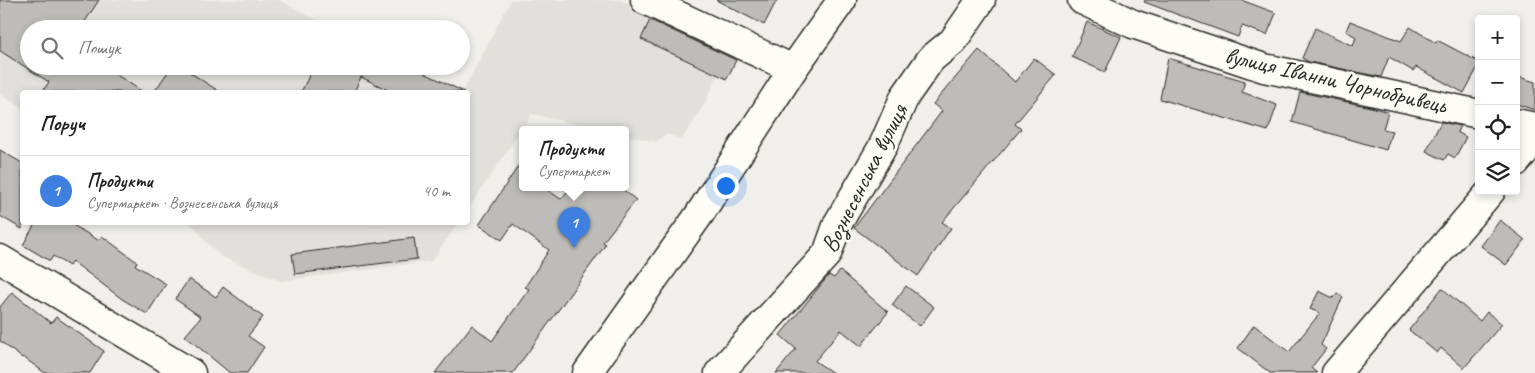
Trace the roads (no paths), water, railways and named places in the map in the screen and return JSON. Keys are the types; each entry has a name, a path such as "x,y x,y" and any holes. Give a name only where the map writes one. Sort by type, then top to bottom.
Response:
{"street":[{"path":"645,0 793,69"},
{"path":"587,373 699,215 793,69 842,0"},
{"name":"Вознесенська вулиця","path":"719,373 827,254 838,223 883,146 905,96 931,59 953,41 981,0"},
{"name":"вулиця Іванни Чорнобривець","path":"1082,0 1132,24 1264,68 1393,94 1475,113"},
{"path":"1520,124 1535,127"},
{"path":"1520,157 1535,140"},
{"path":"1336,373 1488,195"},
{"path":"0,258 191,373"}],"place":[{"name":"Продукти","path":"574,248"}]}
